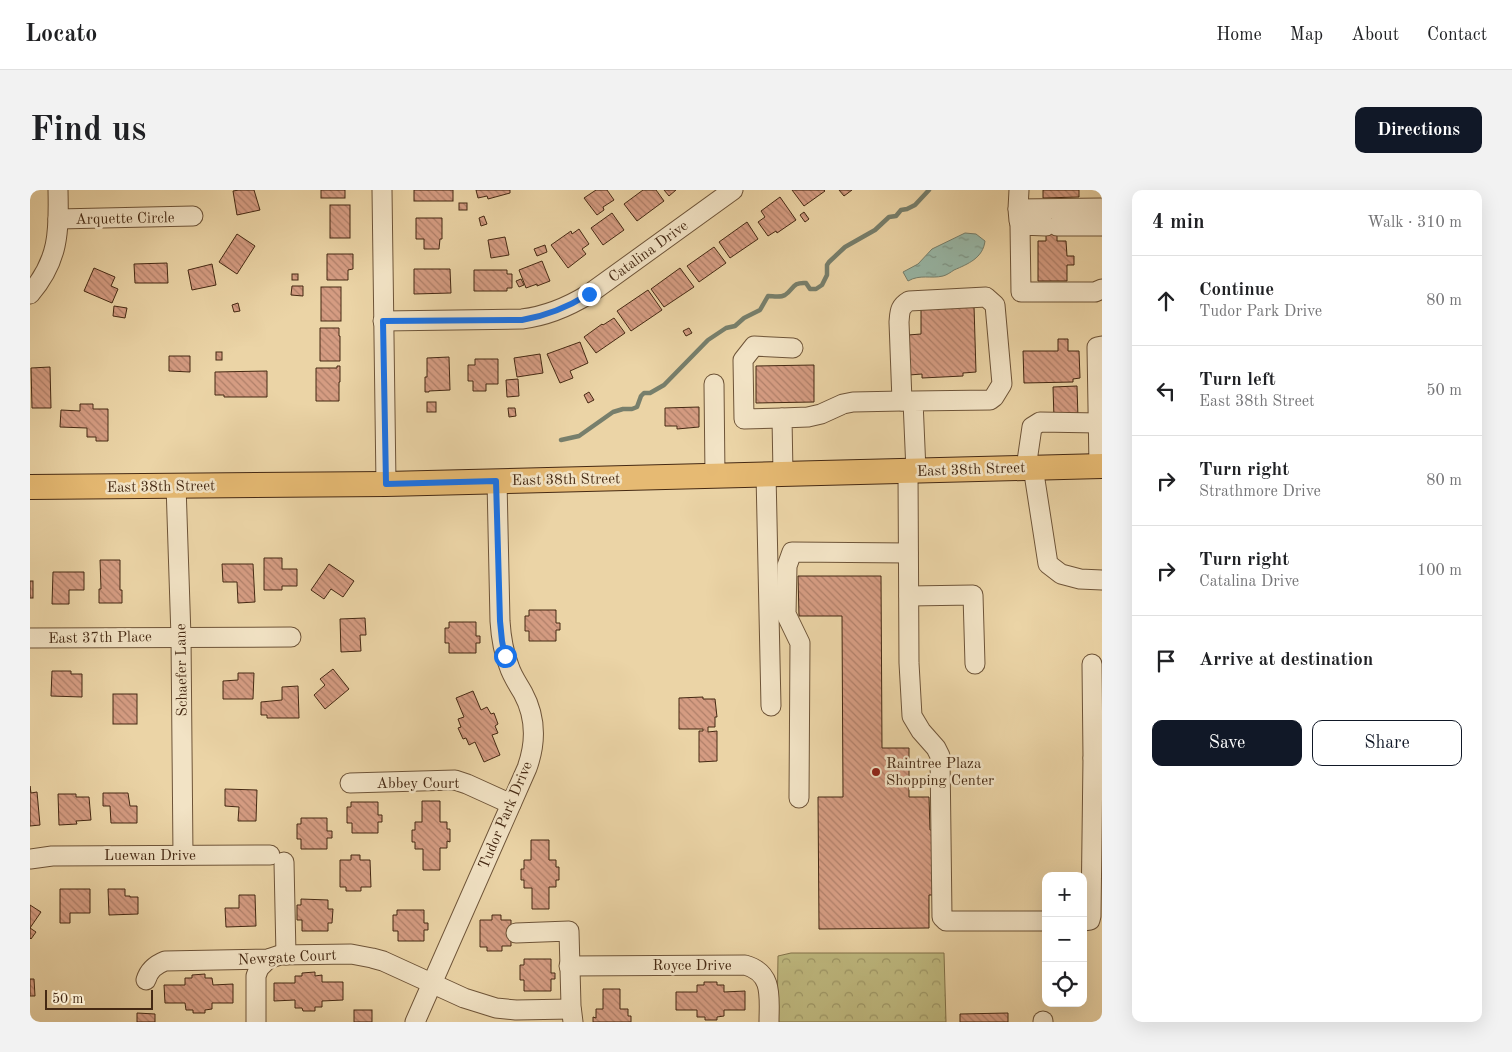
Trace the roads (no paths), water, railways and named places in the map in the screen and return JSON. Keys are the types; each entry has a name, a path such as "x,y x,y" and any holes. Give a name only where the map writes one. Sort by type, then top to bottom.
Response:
{"main road":[{"name":"East 38th Street","path":"30,488 386,484 1101,466"}],"street":[{"path":"30,294 42,278 57,240 58,190"},
{"path":"382,190 386,484"},
{"name":"Catalina Drive","path":"383,321 522,320 566,307 589,294 733,190"},
{"path":"1019,190 1021,292 1095,292 1102,289"},
{"path":"1019,217 1102,208"},
{"name":"Arquette Circle","path":"58,219 193,216"},
{"path":"1019,217 1051,226 1102,226"},
{"path":"793,348 754,346 743,360 744,418 808,417 853,402 908,401 990,400 1002,384 996,305 986,297 909,301 903,305 900,312 899,322 908,401 912,471 908,553 909,663 912,716 940,756 942,917 946,921 1042,921"},
{"path":"1101,466 1098,423 1100,396 1097,347 1102,346"},
{"path":"714,384 715,476"},
{"path":"772,706 774,474 782,418"},
{"path":"1098,423 1040,422 1032,427 1030,468 1048,564 1061,574 1080,579 1102,580"},
{"name":"Tudor Park Drive","path":"415,1022 511,804 533,749 533,721 529,708 511,671 502,641 496,481"},
{"name":"Schaefer Lane","path":"176,485 181,637 183,855"},
{"path":"799,798 800,643 786,614 787,566 792,552 908,553"},
{"path":"909,596 974,595 975,664"},
{"name":"East 37th Place","path":"30,638 291,637"},
{"path":"1087,920 1090,920 1091,916 1098,758 1092,664"},
{"name":"Abbey Court","path":"350,784 456,780 511,804"},
{"name":"Luewan Drive","path":"30,860 52,856 183,855 277,858 277,957"},
{"path":"516,933 568,931 572,1015"},
{"name":"Newgate Court","path":"146,980 157,964 165,961 334,954 362,956 383,961 464,998 483,1004 502,1009 572,1015"},
{"path":"256,1022 256,976 259,968 277,957"},
{"name":"Royce Drive","path":"570,966 745,965 760,973 767,984 769,1022"}],"water":[{"path":"965,233 976,234 985,241 984,247 974,260 944,276 917,278 908,281 903,272 918,264 932,249"}],"waterway":[{"path":"561,440 579,436 613,412 637,407 644,393 650,393 664,385 708,340 760,310 768,296 783,296 798,284 806,283 810,289 816,289 822,285 827,275 827,265 845,247 875,230 889,217 896,216 901,210 915,205 929,190"}],"place":[{"name":"Raintree Plaza Shopping Center","path":"876,772"}]}
